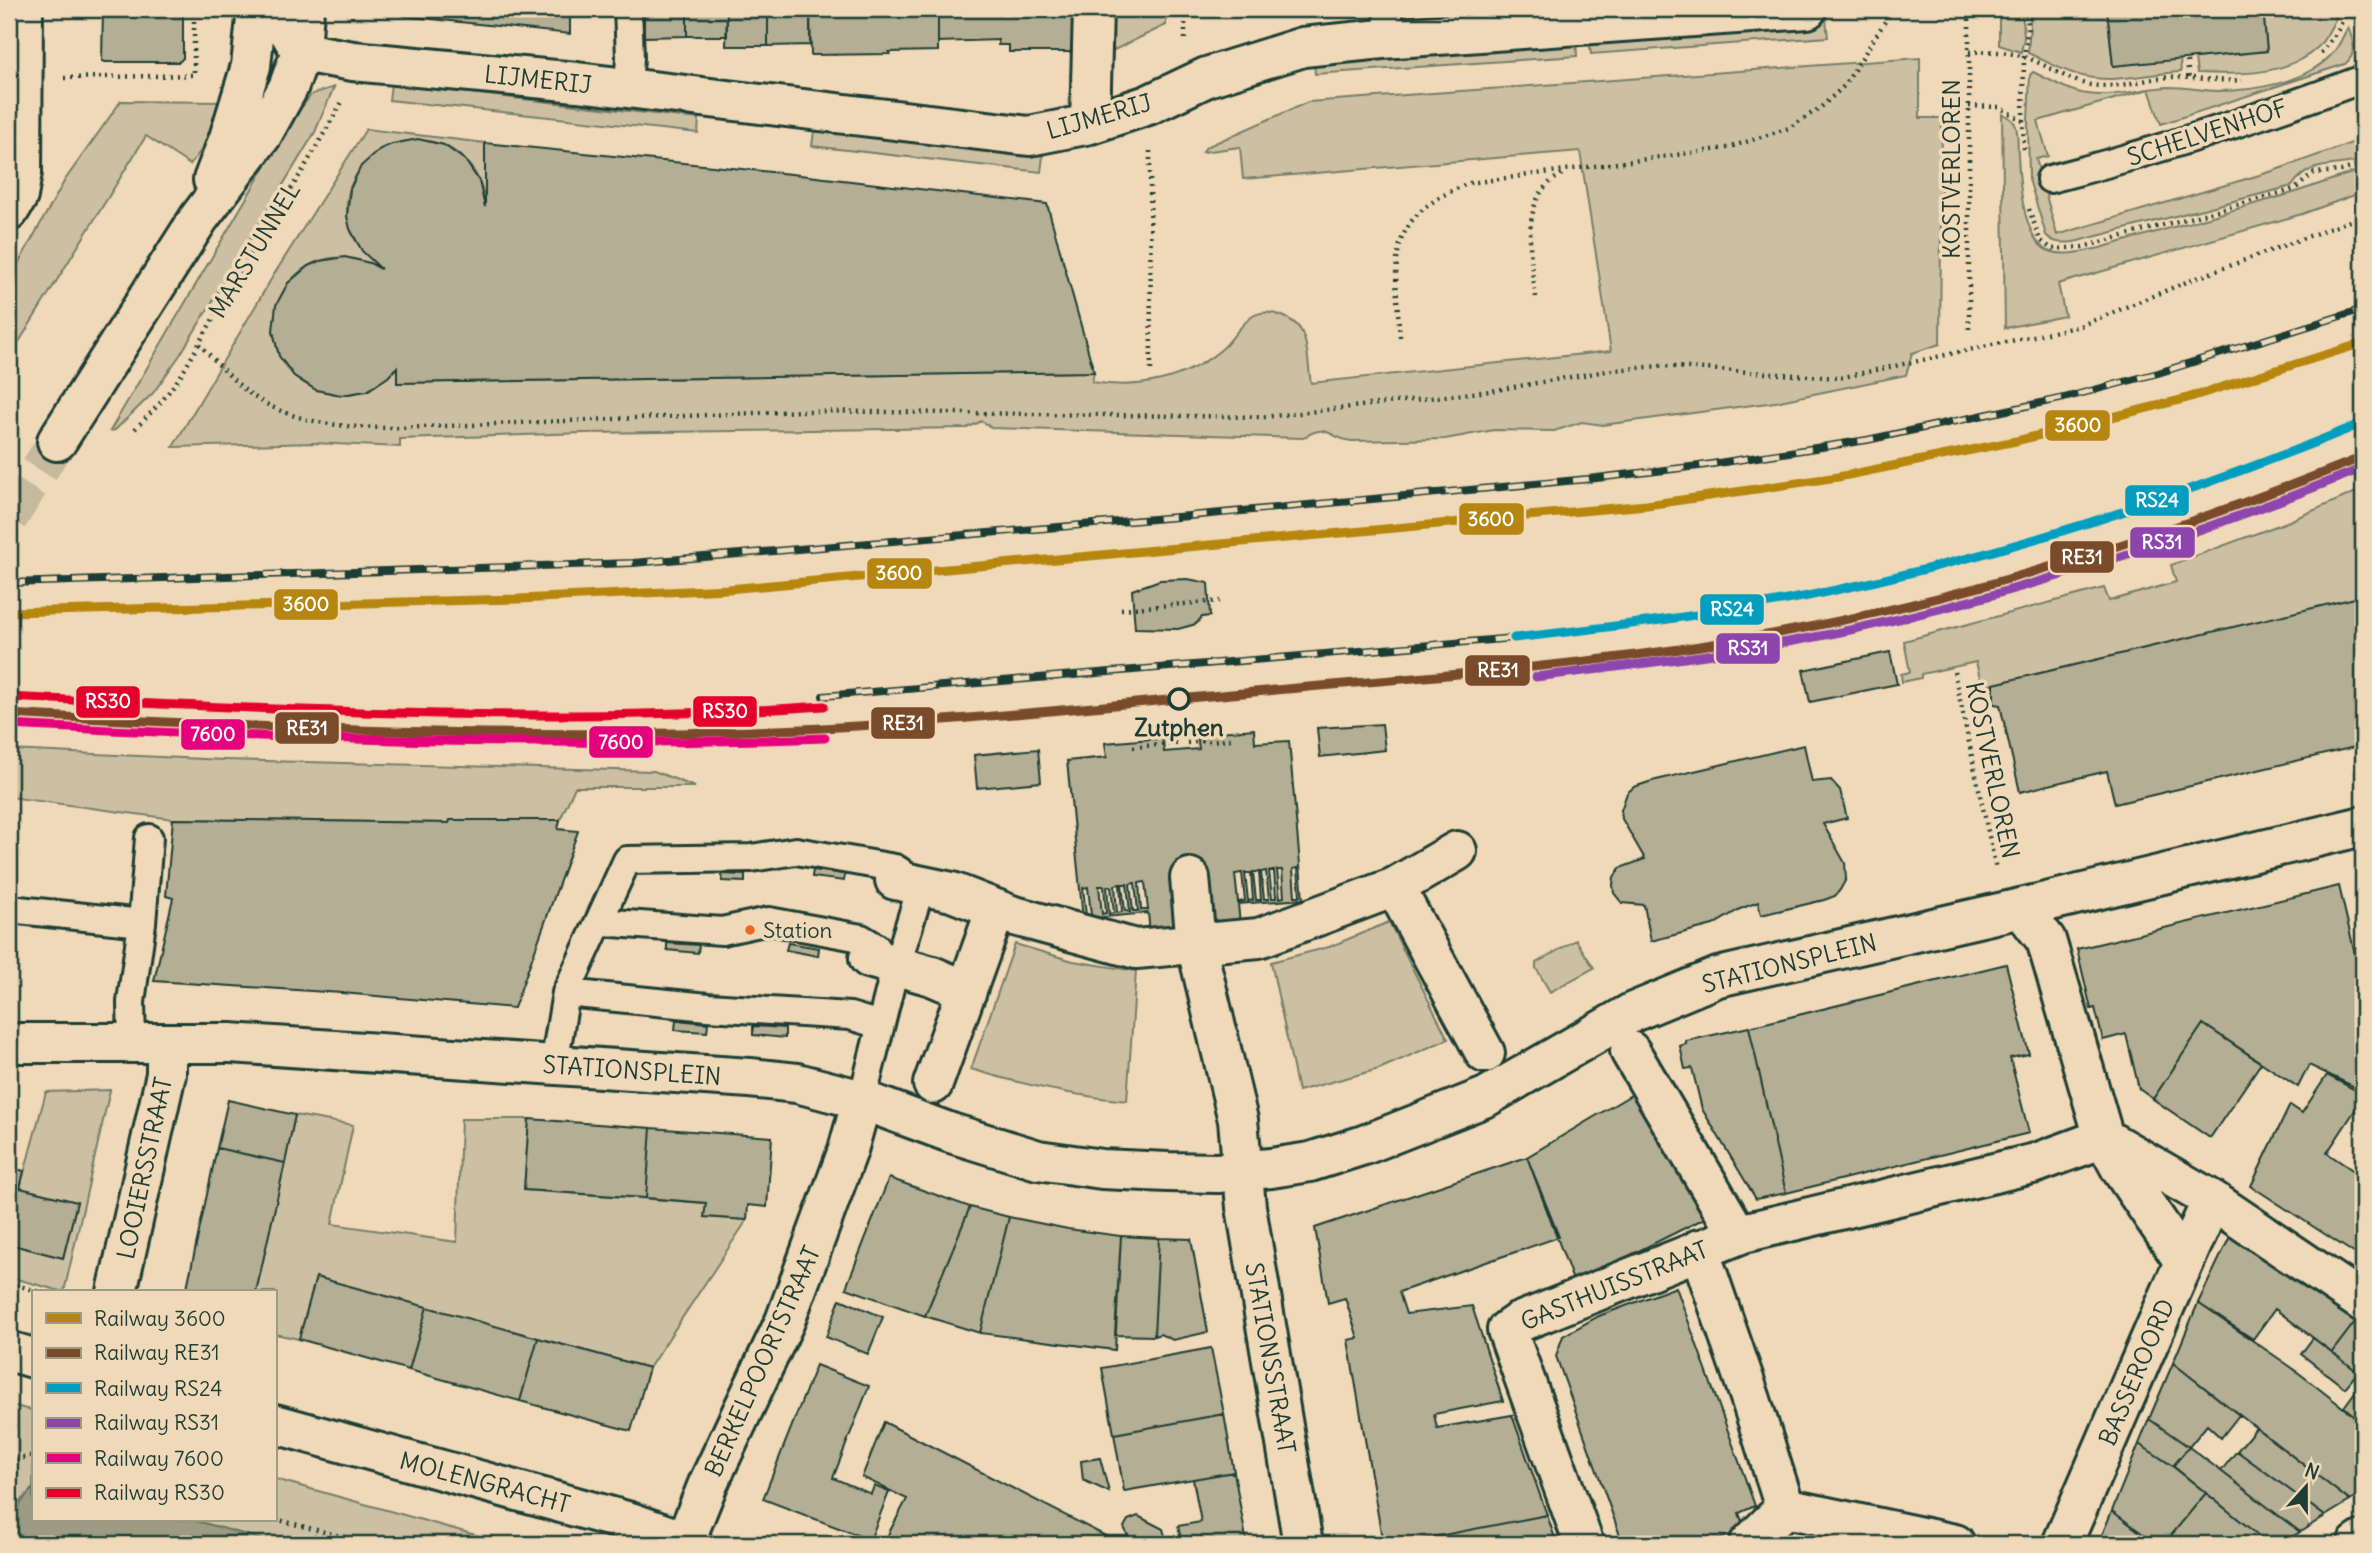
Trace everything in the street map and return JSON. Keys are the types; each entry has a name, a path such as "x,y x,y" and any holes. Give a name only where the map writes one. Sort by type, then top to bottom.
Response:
{"street":[{"path":"9,211 18,196 22,172 23,9"},
{"path":"199,218 229,138 251,65 257,9"},
{"path":"276,9 301,52"},
{"path":"57,441 199,218 262,135 288,88 301,52 304,9"},
{"path":"1090,124 1093,9"},
{"name":"LIJMERIJ","path":"301,52 353,61 628,88 1028,136 1090,124 1148,104 1206,77 1388,24 1807,9"},
{"name":"STATIONSPLEIN","path":"9,1043 230,1043 750,1077 797,1083 862,1100 951,1133 1038,1160 1168,1172 1243,1171 1310,1162 1364,1145 1486,1097 1633,1012 1718,977 2363,826"},
{"path":"904,883 952,892 980,903 1136,949 1259,938 1395,887 1457,851"},
{"path":"1190,878 1196,944 1238,1120 1243,1171"},
{"path":"1395,887 1485,1053"},
{"path":"933,1084 967,991 980,903"},
{"path":"2021,908 2046,940 2104,1138 2121,1169 2183,1259"},
{"path":"886,968 932,976 967,991"},
{"name":"LOOIERSSTRAAT","path":"117,1290 166,1074 149,1043"},
{"name":"GASTHUISSTRAAT","path":"1630,1051 1740,1234"},
{"name":"BERKELPOORTSTRAAT","path":"689,1542 708,1484 785,1321 848,1150 862,1100"},
{"path":"2104,1138 2211,1200 2363,1302"},
{"name":"GASTHUISSTRAAT","path":"1584,1544 1507,1330 1517,1323 1740,1234 2036,1163 2104,1138"},
{"name":"STATIONSSTRAAT","path":"1243,1171 1246,1207 1303,1544"},
{"name":"BASSEROORD","path":"2062,1544 2147,1352 2183,1259 2211,1200"},
{"path":"1699,1249 1785,1508"},
{"path":"9,1351 32,1358"},
{"name":"MOLENGRACHT","path":"276,1424 630,1522 689,1542"},
{"path":"1749,1544 1785,1508"},
{"path":"1785,1508 1955,1544"},
{"path":"2357,1544 2363,1540"}],"lane":[{"path":"628,9 628,88"},
{"name":"SCHELVENHOF","path":"2050,179 2254,119 2363,79"},
{"path":"149,838 142,923 131,1002 149,1043"},
{"path":"554,1065 566,993 627,860 751,858 796,851 895,868 903,873 904,883 916,903 886,968 880,1025 862,1100"},
{"path":"9,909 142,923"},
{"path":"599,922 722,931 769,920 861,938 876,947 886,968"},
{"path":"566,993 721,1008 850,1016 880,1025"}],"path":[{"path":"63,78 194,75 194,9"},
{"path":"1185,9 1185,45"},
{"path":"1400,337 1395,272 1397,251 1412,218 1438,198 1470,183 1727,148 1789,128 1820,108 1844,86 1893,9"},
{"name":"KOSTVERLOREN","path":"1969,9 1969,329"},
{"path":"2023,121 2024,57 2028,25 2025,9"},
{"path":"2316,58 2325,50 2344,15"},
{"path":"1969,52 1999,51 2024,57 2087,85 2105,87 2173,77 2251,79"},
{"name":"MARSTUNNEL","path":"135,429 162,401 199,344 248,255 334,119 348,90 353,61"},
{"path":"2187,61 2189,79"},
{"path":"1148,104 1151,374"},
{"path":"1536,297 1531,263 1532,210 1546,185 1567,171"},
{"path":"199,344 238,384 274,407 300,418 360,427 399,428 803,411 1265,417 1490,391 1612,370 1661,366 1839,377 2080,326 2189,281 2363,216"},
{"path":"1121,609 1220,601"},
{"name":"KOSTVERLOREN","path":"1954,672 1998,875"},
{"path":"1133,747 1231,739"},
{"path":"9,1283 34,1290"},
{"path":"9,1462 32,1455"},
{"path":"276,1519 371,1544"}],"shaded area":[{"path":"1110,9 1166,9 1166,25 1110,52"},
{"path":"1999,9 2022,9 2024,38 2021,52 1999,45"},
{"path":"2031,9 2107,9 2113,66 2180,59 2181,72 2107,79 2083,76 2062,69 2028,53"},
{"path":"2263,9 2340,9 2328,34 2318,47 2292,64 2260,72 2197,73 2195,58 2267,51"},
{"path":"1826,19 1828,37 1591,54 1589,37"},
{"path":"2348,27 2353,51 2345,64 2161,124 2149,89 2038,121 2048,156 2036,159 2057,235 2273,171 2363,139 2363,160 2316,168 2299,177 2292,186 2074,242 2062,243 2046,235 2029,179 2028,121 2030,75 2033,72 2074,91 2098,95 2118,94 2148,89 2168,87 2217,91 2262,87 2294,78 2321,64 2339,45"},
{"path":"1576,38 1577,56 1315,74 1314,56"},
{"path":"1920,58 1920,118 1942,118 1940,344 1912,353 1906,375 1775,402 1603,425 1582,422 1554,431 1494,430 1445,439 1352,441 1324,431 1303,438 992,428 982,421 967,428 584,433 400,439 400,447 313,443 173,447 273,276 366,129 485,143 486,206 474,171 465,160 445,146 423,141 402,142 381,150 364,164 352,182 347,204 350,228 360,247 381,269 345,258 315,263 292,279 278,303 274,331 281,358 299,380 331,393 350,394 367,389 383,380 397,367 398,383 1094,372 1092,382 1127,385 1161,380 1194,368 1223,348 1249,319 1267,313 1289,319 1300,329 1306,346 1311,383 1611,351 1580,151 1243,179 1240,147 1203,152 1206,147 1308,102"},
{"path":"391,84 699,119 698,133 389,100"},
{"path":"334,87 315,132 180,355 153,393 115,430 110,431 294,117 312,94"},
{"path":"121,101 225,102 210,138 190,165 146,136 9,358 9,280 65,180"},
{"path":"2002,114 2008,116 2016,127 2024,210 2029,225 2042,247 2052,252 2070,253 2100,248 2293,193 2363,169 2363,192 2302,214 2058,284 2065,316 2005,328"},
{"path":"814,131 1043,156 1041,172 812,146"},
{"path":"2363,489 2363,597 1994,684 1982,686 1976,662 1921,674 1921,678 1902,682 1901,674 1910,672 1904,641 2104,588 2109,601 2176,582 2171,565 2287,522"},
{"path":"9,750 225,760 654,771 695,787 575,787 560,820 449,823 173,819 9,797"},
{"path":"1389,922 1448,1039 1379,1069 1298,1091 1271,962 1329,947"},
{"path":"1576,940 1594,968 1550,992 1536,968 1536,963"},
{"path":"1015,944 1073,961 1136,971 1127,1101 1048,1089 971,1069"},
{"path":"110,1090 64,1290 9,1277 9,1244 63,1258 77,1202 20,1188 46,1092"},
{"path":"295,1115 353,1125 332,1224 457,1242 461,1119 529,1119 524,1190 706,1203 705,1217 747,1220 649,1368 316,1278 299,1339 276,1334 276,1290 256,1290"},
{"path":"9,1404 32,1411 32,1489 19,1503 9,1527"},
{"path":"276,1479 508,1544 278,1544 200,1522 276,1522"},
{"path":"32,1489 32,1522 200,1522 278,1544 9,1544 10,1528 22,1501"}],"building":[{"path":"103,9 183,9 183,58 179,62 102,61"},
{"path":"398,9 570,9 570,34 404,16"},
{"path":"644,9 687,9 687,36 644,37"},
{"path":"687,9 727,9 727,36 687,36"},
{"path":"727,9 768,9 768,46 726,46"},
{"path":"768,9 810,9 810,45 768,46"},
{"path":"810,9 938,9 938,51 811,55"},
{"path":"938,9 1086,9 1075,52 1009,52 1009,45 998,45 998,40 938,42"},
{"path":"2107,9 2263,9 2267,51 2113,66"},
{"path":"418,139 444,145 465,160 479,181 485,207 485,143 791,174 1047,204 1094,372 397,383 397,367 388,377 367,391 341,395 316,390 294,376 279,356 273,331 276,305 288,283 308,266 320,261 345,257 370,263 381,269 362,251 350,229 347,216 350,189 361,166 380,149"},
{"path":"1188,579 1208,583 1210,616 1202,617 1196,624 1178,629 1135,628 1132,590 1160,580"},
{"path":"2355,598 2363,632 2363,745 2115,804 2107,771 2020,792 2000,705 1994,704 1994,684"},
{"path":"1890,652 1897,684 1810,702 1803,670"},
{"path":"1382,724 1385,750 1320,757 1317,728"},
{"path":"1254,729 1255,743 1289,741 1303,899 1238,904 1241,934 1151,943 1148,913 1083,919 1067,761 1107,757 1105,743 1163,738 1164,752 1199,749 1197,734","holes":["1298,868 1300,896 1295,896 1293,869","1277,870 1282,870 1284,897 1280,898","1266,871 1269,899 1264,899 1261,872","1269,871 1274,871 1276,898 1272,898","1253,872 1259,872 1261,900 1256,900","1242,873 1245,901 1238,902 1235,874","1245,873 1251,873 1253,900 1248,901","1145,882 1148,910 1141,910 1139,883","1135,883 1138,911 1133,911 1130,884","1120,884 1122,912 1117,913 1115,885","1122,884 1127,884 1130,912 1125,911","1099,886 1104,886 1106,913 1102,914","1107,886 1111,886 1114,913 1109,914","1088,887 1091,915 1086,915 1083,888"]},
{"path":"1804,745 1812,782 1831,780 1840,790 1847,818 1823,824 1845,863 1846,879 1840,890 1835,896 1824,900 1761,915 1758,902 1713,925 1651,941 1644,905 1622,903 1614,893 1614,877 1620,868 1645,859 1622,819 1621,810 1627,793 1634,787 1652,781"},
{"path":"1038,749 1041,782 977,788 974,755"},
{"path":"173,819 449,823 450,820 560,820 558,829 578,831 514,1008 154,981 173,898 166,896"},
{"path":"813,870 845,874 844,881 812,877"},
{"path":"722,874 745,875 745,882 722,881"},
{"path":"2339,886 2356,958 2363,961 2363,1091 2309,1065 2298,1087 2203,1024 2153,1099 2139,1089 2126,1034 2103,1040 2095,1008 2091,1009 2077,949"},
{"path":"667,943 699,945 698,953 667,950"},
{"path":"788,943 819,948 818,956 786,950"},
{"path":"2006,964 2029,1054 2010,1058 2029,1133 1786,1193 1749,1027"},
{"path":"676,1020 708,1023 707,1032 675,1030"},
{"path":"2203,1024 2261,1063 2210,1138 2153,1099"},
{"path":"753,1026 785,1028 785,1038 753,1035"},
{"path":"1749,1027 1786,1193 1756,1199 1702,1109 1692,1068 1685,1069 1680,1046 1686,1044 1686,1041"},
{"path":"2327,1075 2363,1094 2327,1153 2363,1177 2363,1259 2251,1186 2290,1105 2302,1113"},
{"path":"1641,1089 1715,1213 1574,1283 1527,1157"},
{"path":"228,1100 295,1115 285,1163 217,1148"},
{"path":"529,1119 651,1128 646,1198 524,1190"},
{"path":"651,1128 772,1137 767,1207 748,1205 747,1220 704,1217 706,1203 646,1198"},
{"path":"217,1148 285,1163 256,1290 186,1290"},
{"path":"1527,1157 1559,1237 1399,1292 1406,1314 1472,1306 1503,1401 1434,1414 1437,1428 1512,1415 1547,1515 1397,1544 1383,1544 1348,1340 1358,1338 1345,1298 1328,1303 1315,1228"},
{"path":"9,1167 24,1171 20,1188 77,1202 63,1258 9,1244"},
{"path":"889,1178 970,1207 925,1316 846,1288"},
{"path":"970,1207 1009,1217 980,1333 925,1316"},
{"path":"1009,1217 1121,1236 1115,1350 980,1333"},
{"path":"2234,1228 2358,1318 2332,1352 2275,1309 2253,1339 2198,1303"},
{"path":"1121,1236 1159,1238 1154,1336 1115,1335"},
{"path":"1159,1238 1191,1239 1208,1332 1173,1340 1160,1334 1154,1336"},
{"path":"316,1277 427,1307 409,1370 299,1339"},
{"path":"1676,1287 1755,1506 1739,1513 1745,1530 1705,1544 1623,1544 1556,1356 1563,1336 1599,1316"},
{"path":"840,1299 883,1317 868,1354 826,1337"},
{"path":"2198,1303 2291,1367 2363,1423 2363,1492 2350,1501 2173,1363"},
{"path":"427,1307 538,1338 520,1401 409,1370"},
{"path":"2358,1318 2363,1322 2363,1373 2332,1352"},
{"path":"538,1338 649,1368 631,1431 520,1401"},
{"path":"2313,1338 2358,1372 2345,1388 2301,1354"},
{"path":"1211,1348 1224,1414 1114,1434 1102,1368"},
{"path":"2173,1363 2239,1415 2221,1438 2207,1425 2189,1447 2149,1419"},
{"path":"816,1365 869,1386 833,1478 871,1494 874,1486 889,1492 870,1540 763,1499"},
{"path":"2363,1381 2363,1423 2344,1407"},
{"path":"1224,1414 1234,1472 1124,1491 1114,1434"},
{"path":"2149,1419 2189,1447 2173,1466 2139,1444"},
{"path":"884,1422 1121,1544 883,1544 907,1499 862,1477"},
{"path":"2256,1428 2350,1501 2325,1516 2237,1451"},
{"path":"2139,1444 2206,1493 2164,1544 2156,1544 2112,1511"},
{"path":"2189,1447 2300,1532 2280,1544 2269,1544 2173,1466"},
{"path":"2237,1451 2325,1516 2300,1532 2221,1471"},
{"path":"1100,1458 1109,1492 1083,1480 1081,1461"},
{"path":"1234,1472 1247,1544 1182,1544 1178,1526 1201,1522 1193,1479"},
{"path":"2206,1493 2269,1544 2177,1544 2169,1538"},
{"path":"2112,1511 2139,1531 2156,1544 2098,1544"},
{"path":"1547,1515 1557,1544 1397,1544"},
{"path":"1138,1516 1163,1529 1166,1539 1163,1544 1144,1544 1128,1536 1124,1527 1128,1520"},
{"path":"1819,1537 1820,1544 1783,1544"}],"tunnel":[{"path":"9,518 57,441"}],"railway":[{"path":"9,583 633,563 1588,479 1699,466 1867,440 2064,398 2158,373 2363,309"},
{"path":"823,696 1514,638"}],"rail line":[{"name":"3600","path":"9,612 519,599 728,589 1647,505 1838,477 2016,441 2184,399 2363,343"},
{"name":"RS24","path":"1514,638 1771,603 1950,563 2090,523 2159,500 2363,423"},
{"name":"RE31","path":"9,714 392,731 584,734 776,730 1015,714 1582,662 1778,633 1927,601 2075,560 2220,511 2363,457"},
{"name":"RS31","path":"1536,677 1772,645 1916,615 2046,580 2174,539 2363,468"},
{"name":"RS30","path":"9,697 416,714 620,714 824,706"},
{"name":"7600","path":"9,725 213,734 519,742 825,738"}],"place":[{"name":"Zutphen","path":"1179,699"},
{"name":"Station","path":"750,930"}]}
